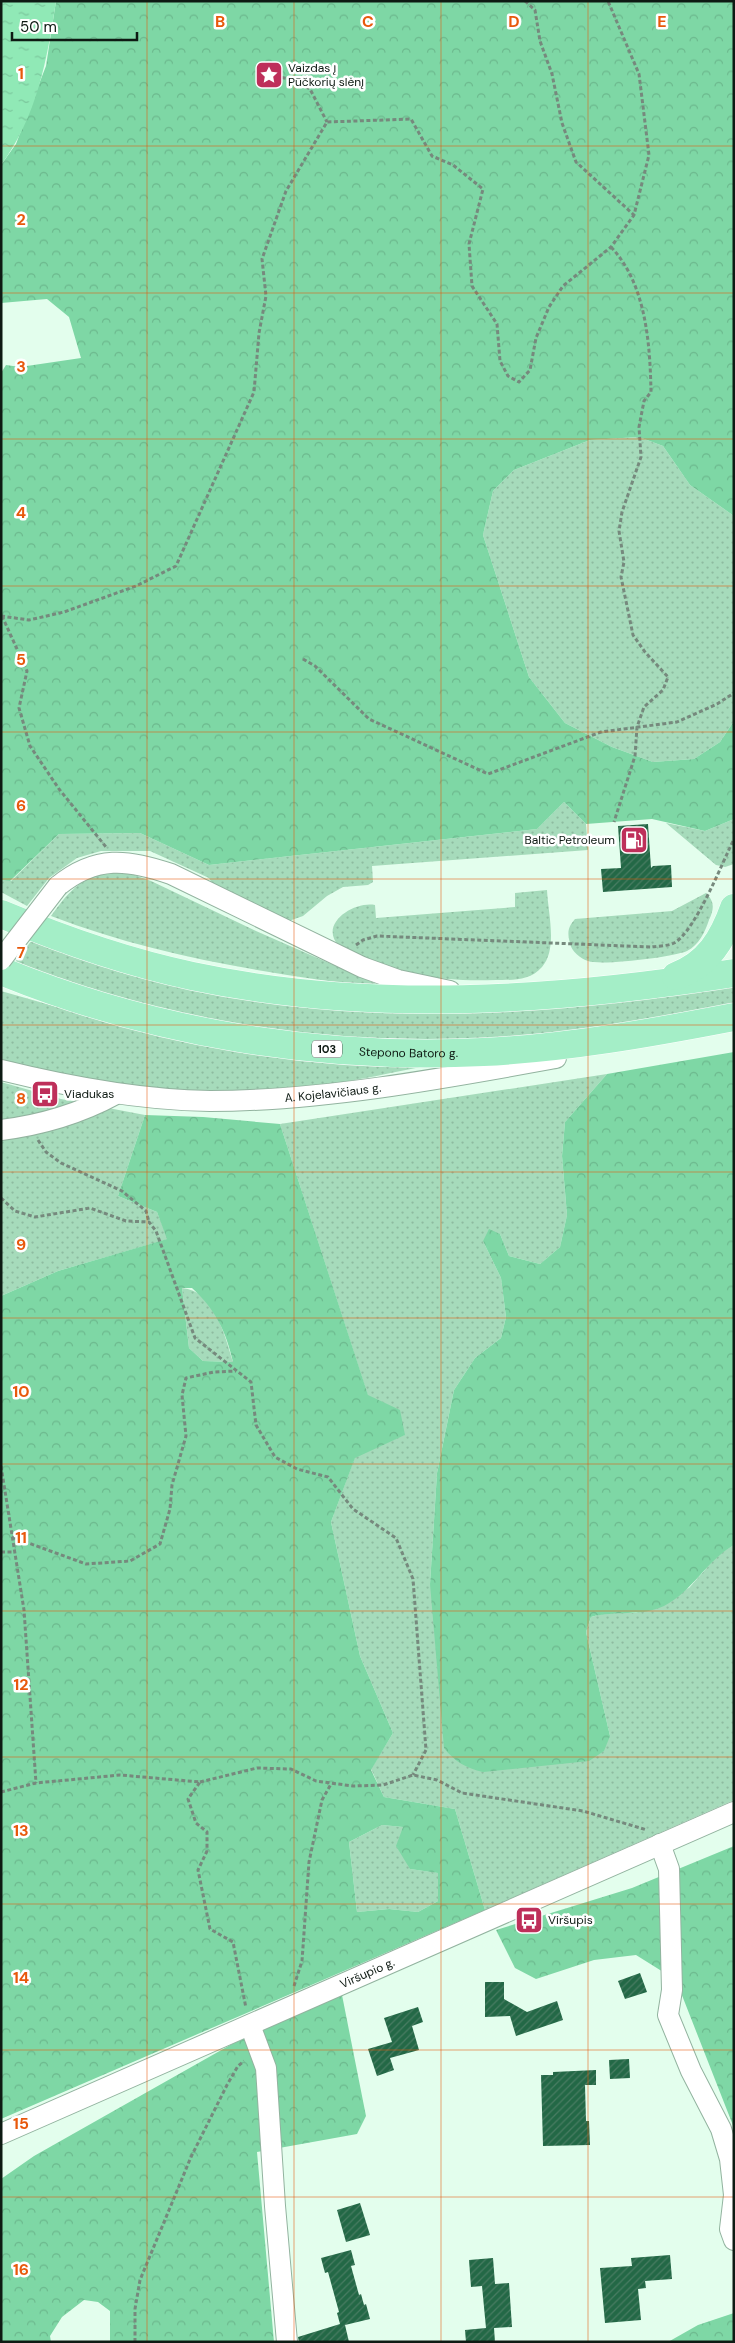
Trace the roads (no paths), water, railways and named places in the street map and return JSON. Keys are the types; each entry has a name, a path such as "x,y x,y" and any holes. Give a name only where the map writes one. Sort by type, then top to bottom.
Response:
{"main road":[{"path":"652,986 679,975 709,956 718,945 734,908"},
{"path":"1,914 50,934 121,958 191,976 307,995 370,999 489,999 652,986 734,973"},
{"name":"Stepono Batoro g.","path":"1,971 40,987 174,1026 248,1040 330,1049 422,1054 484,1052 556,1046 662,1031 734,1017"}],"street":[{"path":"1,960 58,886 72,875 85,869 119,862 140,864 171,874 346,960 398,980 489,999"},
{"name":"A. Kojelavičiaus g.","path":"1,1070 58,1084 116,1094 211,1101 274,1098 462,1074 568,1055 662,1031"},
{"path":"1,1130 30,1126 95,1106 116,1094"},
{"name":"Viršupio g.","path":"1,2134 734,1812"},
{"path":"660,1844 669,1869 672,1990 668,2015 691,2071 721,2129 730,2159 734,2195 730,2229 734,2240"},
{"path":"250,2025 266,2068 275,2206 287,2342"}],"water":[{"path":"1,1 56,1 49,45 39,87 24,127 1,165"}],"place":[{"name":"Vaizdas į Pūčkorių slėnį","path":"269,75"},
{"name":"Baltic Petroleum","path":"634,840"},
{"name":"Viadukas","path":"45,1094"},
{"name":"Viršupis","path":"529,1920"}]}
